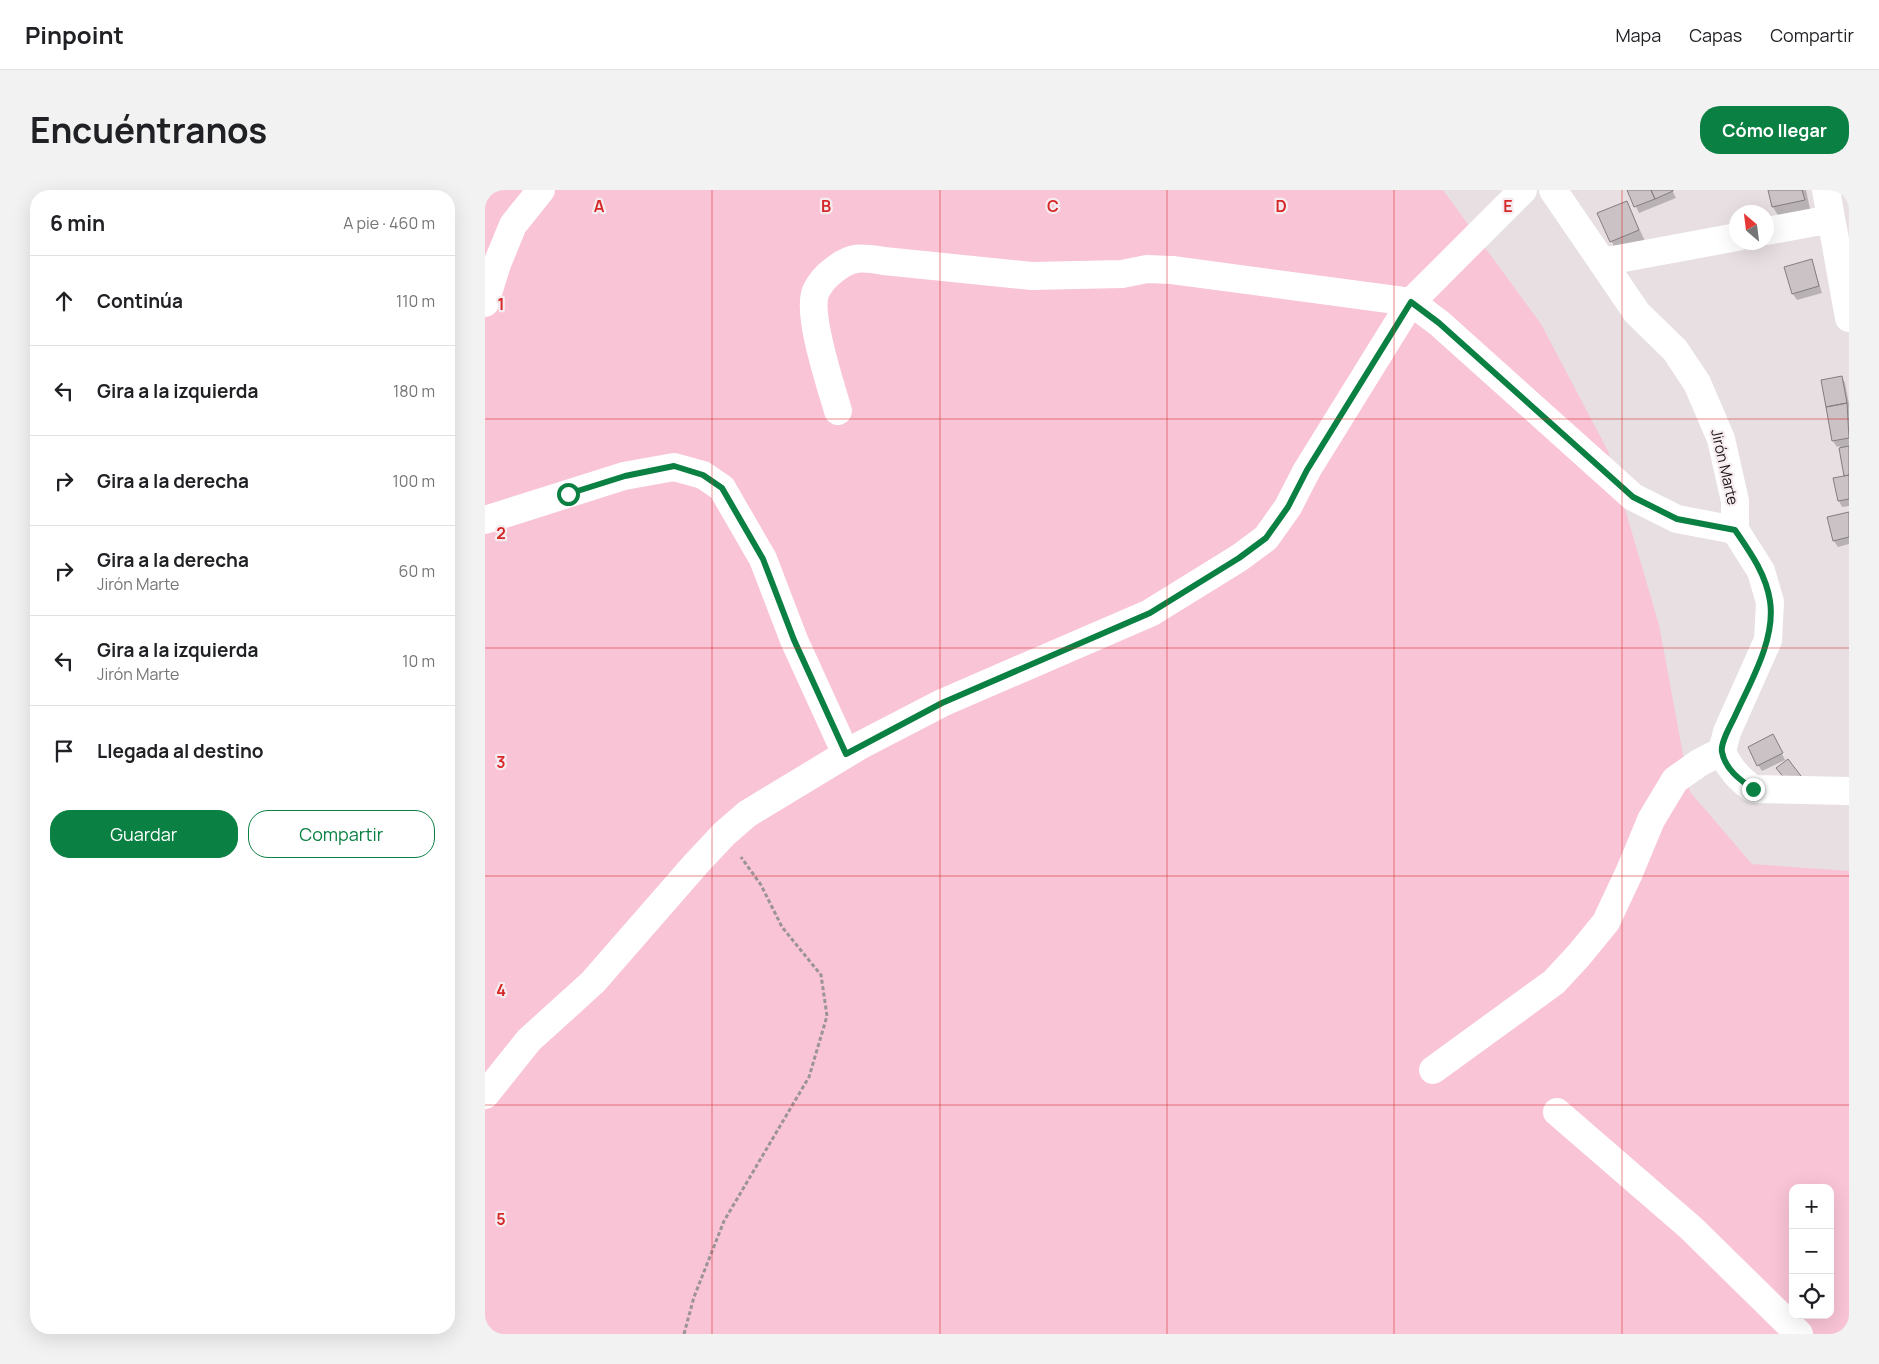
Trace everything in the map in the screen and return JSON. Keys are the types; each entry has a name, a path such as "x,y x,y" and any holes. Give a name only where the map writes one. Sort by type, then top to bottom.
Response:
{"street":[{"path":"485,303 497,264 513,225 541,190"},
{"path":"485,1095 529,1040 593,982 695,865 747,814 846,754 942,703 1150,613 1239,558 1266,538 1288,507 1307,470 1411,302 1523,190"},
{"name":"Jirón Marte","path":"1553,190 1637,313 1675,350 1697,383 1721,439 1735,501 1735,530"},
{"path":"1826,190 1849,318"},
{"path":"1774,230 1831,219"},
{"path":"1602,262 1729,238"},
{"path":"838,411 816,329 813,308 816,292 827,275 844,262 863,257 884,261 1033,276 1122,274 1147,269 1172,270 1411,302 1439,323 1633,497 1677,519 1735,530 1761,571 1770,602 1768,640 1727,732 1722,751 1729,767 1740,780 1753,789 1849,791"},
{"path":"485,520 625,476 674,466 703,475 722,488 763,559 794,640 846,754"},
{"path":"1433,1070 1554,982 1579,955 1606,922 1629,874 1651,820 1675,780 1699,763 1722,751"},
{"path":"1557,1112 1691,1228 1799,1334"}],"path":[{"path":"684,1334 694,1296 723,1221 809,1077 827,1016 821,975 782,927 761,885 725,834"}],"shaded area":[{"path":"485,190 1443,190 1541,324 1608,451 1659,625 1690,792 1752,864 1849,871 1849,1334 485,1334"}],"building":[{"path":"1627,190 1651,190 1655,199 1634,207"},
{"path":"1651,190 1673,190 1673,191 1655,199"},
{"path":"1768,190 1802,190 1805,200 1774,207 1772,205"},
{"path":"1627,201 1639,230 1610,242 1597,213"},
{"path":"1812,259 1819,286 1792,294 1784,267"},
{"path":"1842,376 1847,403 1826,407 1821,380"},
{"path":"1847,403 1849,438 1832,441 1826,407"},
{"path":"1849,446 1849,475 1844,476 1839,448"},
{"path":"1849,475 1849,499 1838,501 1833,478"},
{"path":"1849,512 1849,537 1833,541 1827,517"},
{"path":"1773,734 1783,753 1757,766 1748,747"},
{"path":"1788,759 1801,776 1790,785 1776,768"}],"route":[{"path":"568,494 625,476 674,466 703,475 722,488 763,559 794,640 846,754 942,703 1150,613 1239,558 1266,538 1288,507 1307,470 1411,302 1439,323 1633,497 1677,519 1735,530 1761,571 1770,602 1768,640 1727,732 1722,751 1729,767 1740,780 1753,789"}]}
